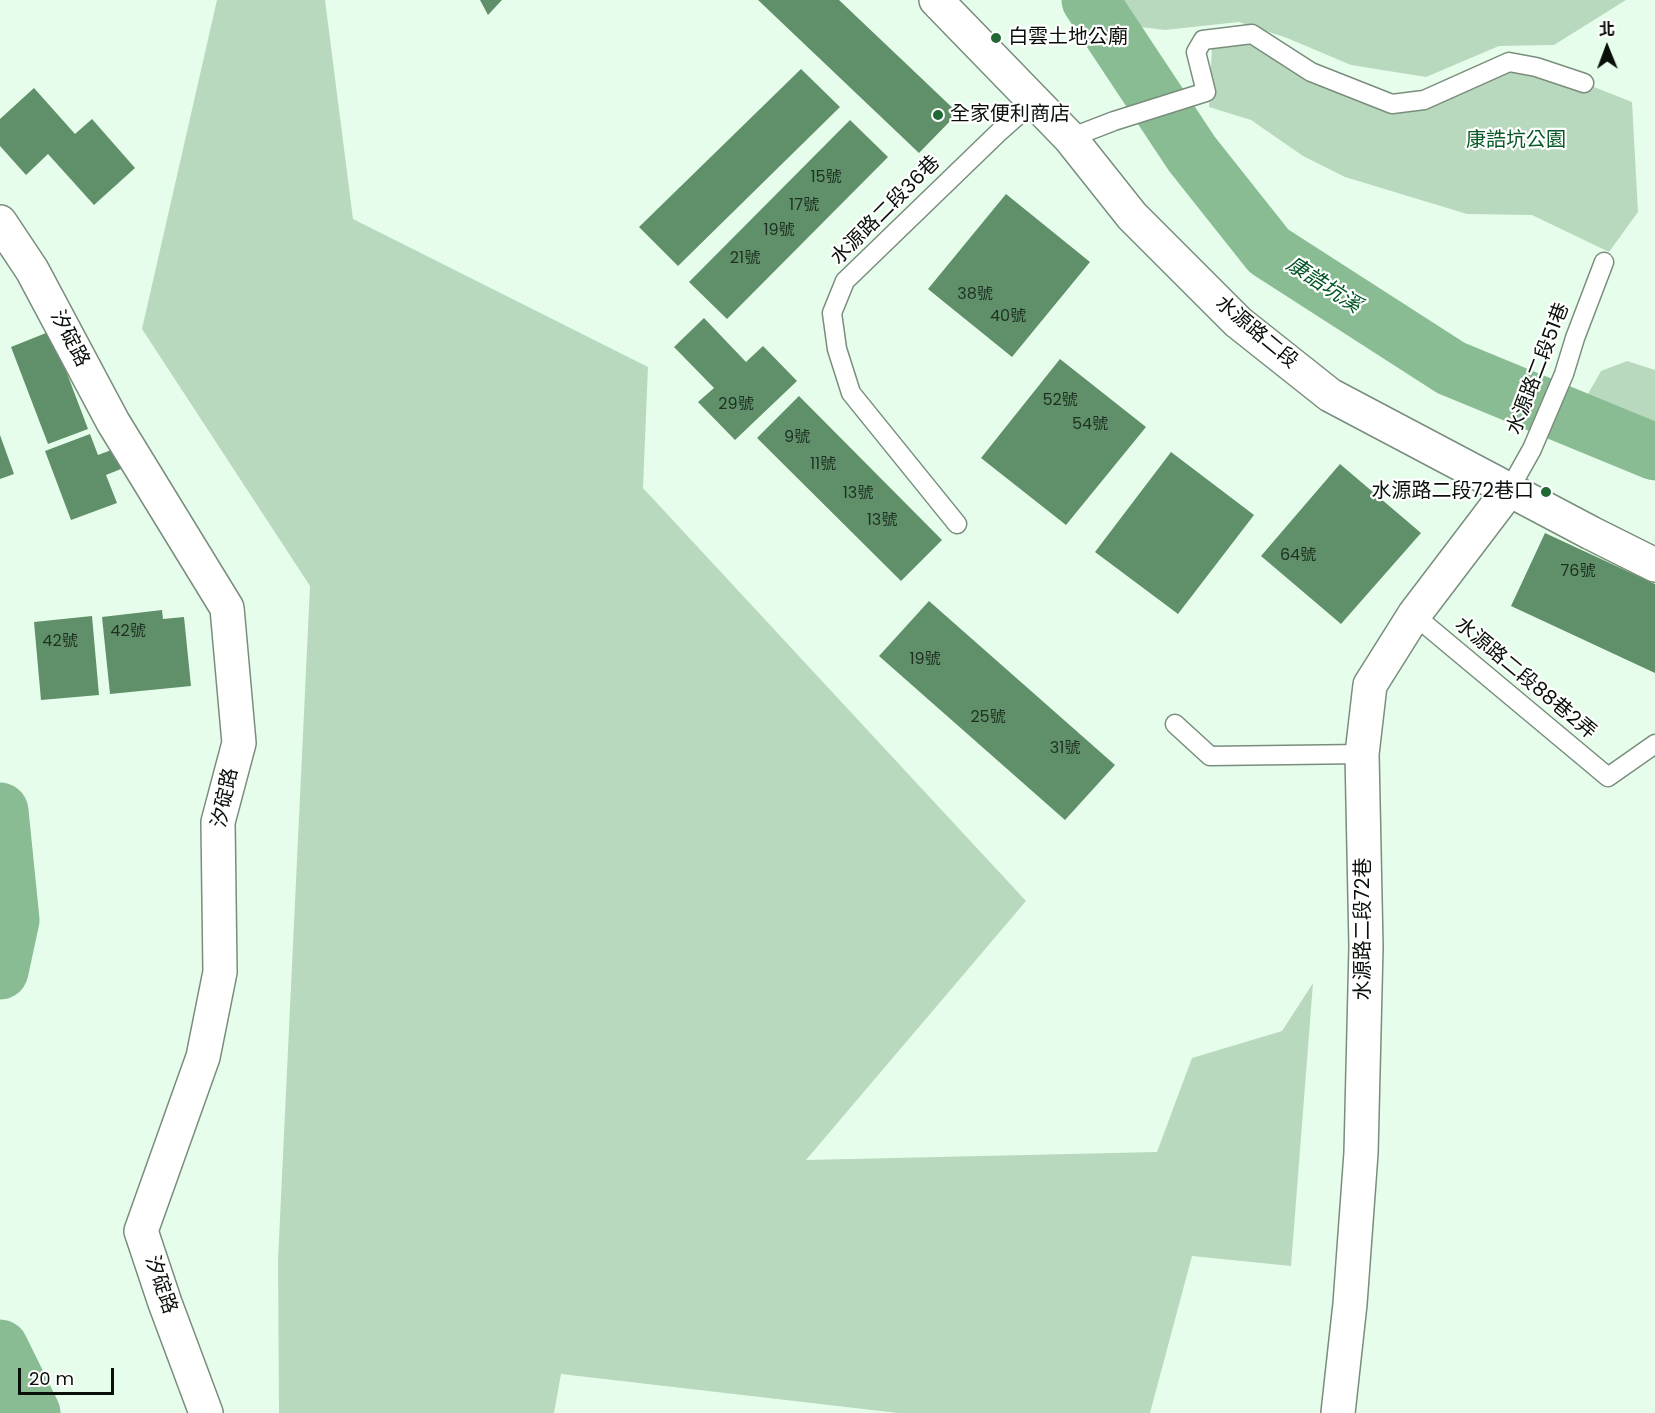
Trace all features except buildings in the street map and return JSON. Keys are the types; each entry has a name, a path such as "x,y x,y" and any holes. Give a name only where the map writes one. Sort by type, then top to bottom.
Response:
{"street":[{"name":"水源路二段","path":"936,0 1070,138 1132,216 1238,322 1330,394 1655,565"},
{"name":"汐碇路","path":"0,222 32,270 113,422 227,608 239,743 218,822 220,972 203,1057 141,1231 206,1413"},
{"name":"水源路二段72巷","path":"1338,1413 1350,1304 1361,1154 1366,947 1362,754 1370,685 1414,615 1509,490"}],"lane":[{"path":"1070,138 1114,121 1206,92 1196,52 1203,40 1252,34 1311,72 1392,104 1424,100 1509,62 1536,67 1584,83"},
{"name":"水源路二段36巷","path":"957,524 851,393 837,349 832,313 845,281 989,141 1034,101"},
{"name":"水源路二段51巷","path":"1509,490 1532,449 1564,374 1604,262"},
{"name":"水源路二段88巷2弄","path":"1414,615 1608,777 1655,744"},
{"path":"1175,724 1210,756 1362,754"}],"green space":[{"path":"217,0 325,0 353,219 648,367 643,488 1026,901 806,1160 1157,1152 1192,1058 1282,1031 1313,983 1291,1266 1192,1256 1150,1413 898,1413 561,1374 554,1413 279,1413 278,1260 310,586 142,329"},
{"path":"1121,0 1626,0 1554,45 1499,46 1426,77 1351,65 1287,38 1239,22 1165,30 1141,27"},
{"name":"康誥坑公園","path":"1255,42 1406,111 1509,62 1584,83 1632,102 1638,212 1609,252 1532,215 1467,214 1345,177 1303,156 1251,120 1209,107 1212,47"},
{"path":"1627,361 1655,370 1655,432 1618,416 1588,394 1601,371"}],"waterway":[{"name":"康誥坑溪","path":"1090,0 1192,154 1269,251 1451,368 1655,452"},
{"path":"0,811 11,920 0,971"},
{"path":"0,1348 32,1413"}],"place":[{"name":"白雲土地公廟","path":"996,38"},
{"name":"全家便利商店","path":"938,115"},
{"name":"水源路二段72巷口","path":"1546,492"}]}
